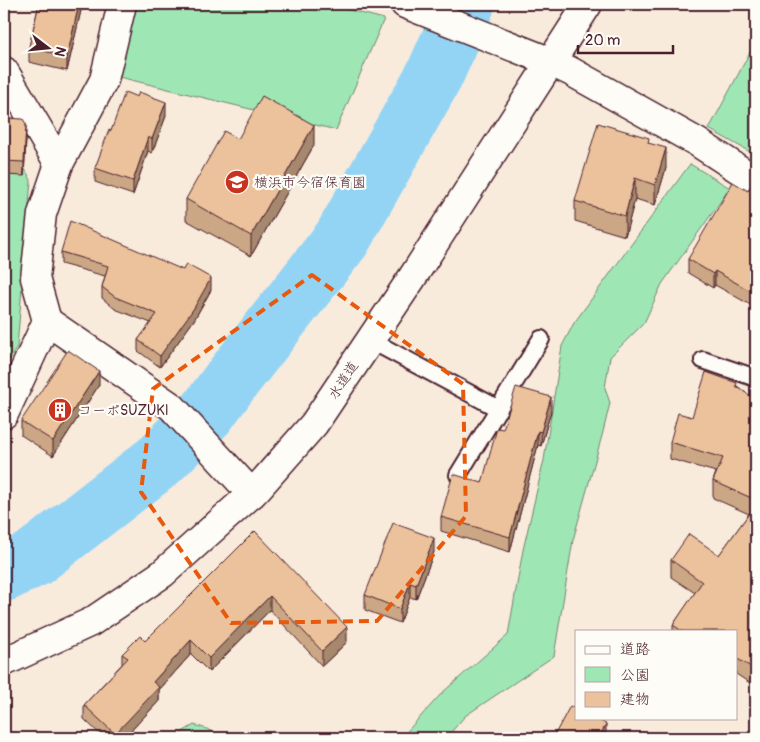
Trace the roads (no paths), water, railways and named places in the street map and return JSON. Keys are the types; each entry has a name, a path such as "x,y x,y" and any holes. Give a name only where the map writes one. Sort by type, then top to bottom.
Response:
{"street":[{"path":"122,4 104,80 59,164 42,214 35,278 47,321 172,407 252,494"},
{"name":"水道道","path":"4,662 99,617 162,574 252,494 314,424 417,269 588,4"},
{"path":"410,5 551,62 751,171"},
{"path":"4,71 59,164"},
{"path":"4,414 47,321"}],"lane":[{"path":"458,475 541,339"},
{"path":"370,340 499,409"},
{"path":"703,360 756,378"}],"waterway":[{"path":"4,573 33,559 158,462 207,413 342,239 435,74 466,4"}],"place":[{"name":"横浜市今宿保育園","path":"237,182"},
{"name":"コーポSUZUKI","path":"60,410"}]}
